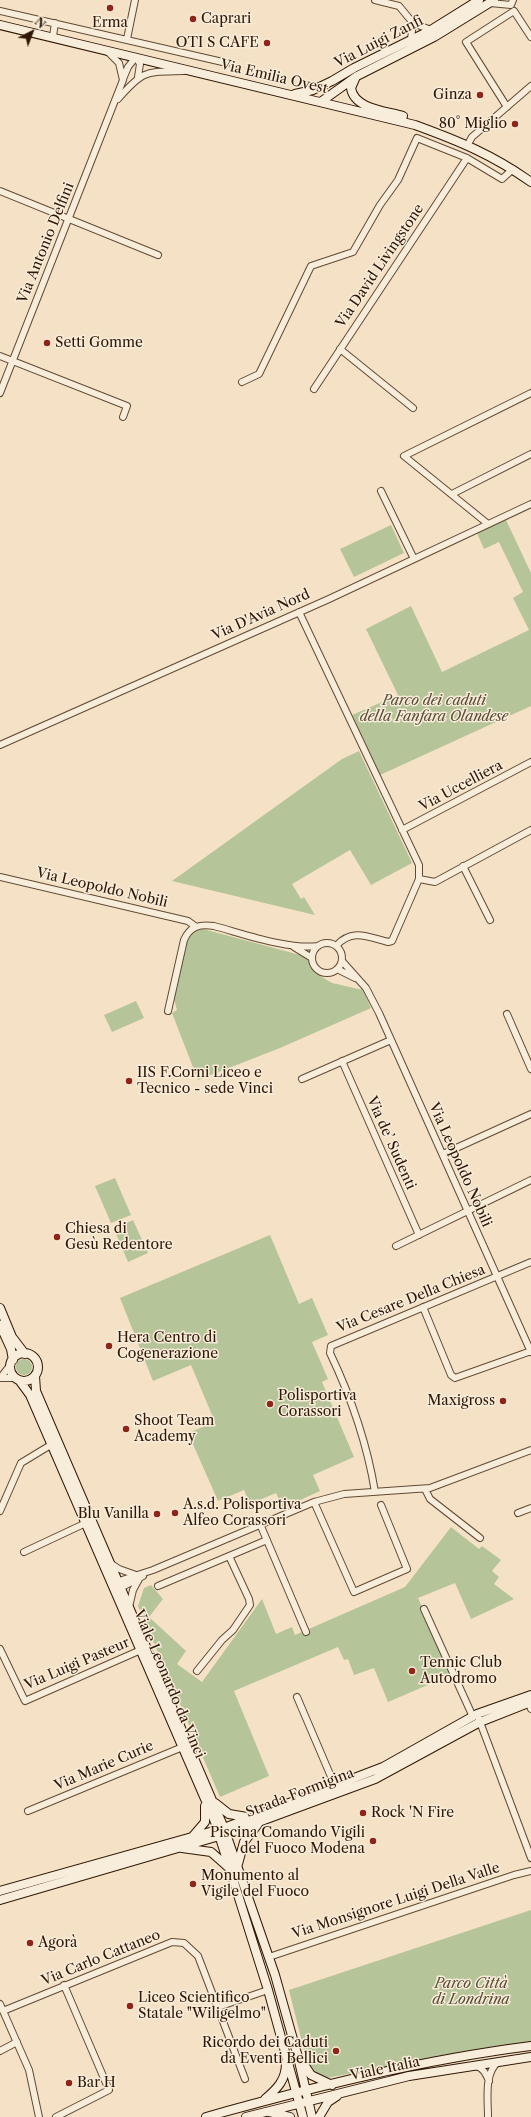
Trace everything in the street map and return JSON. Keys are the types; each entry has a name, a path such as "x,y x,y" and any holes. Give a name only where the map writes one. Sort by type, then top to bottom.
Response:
{"street":[{"path":"127,40 136,0"},
{"path":"375,0 399,6 413,23 431,30"},
{"name":"Via Luigi Zanfi","path":"294,95 313,90 332,81 431,30 479,0"},
{"path":"492,1 513,5 531,37"},
{"name":"Via Luigi Zanfi","path":"322,101 357,76 434,37 492,1"},
{"path":"507,107 466,42 513,5"},
{"name":"Via Emilia Ovest","path":"0,11 227,63"},
{"path":"53,36 55,23"},
{"path":"411,39 413,23"},
{"name":"Via Emilia Ovest","path":"0,24 322,101 415,125 468,144 513,169 531,182"},
{"path":"103,49 119,63 123,80"},
{"path":"136,57 140,64 138,77"},
{"name":"Via Antonio Delfini","path":"0,393 116,102 128,67 136,57"},
{"path":"116,102 138,77 149,72 194,71"},
{"path":"357,76 351,88 356,100 362,105 408,118 415,125"},
{"path":"322,101 332,81"},
{"path":"468,144 472,137 531,86"},
{"path":"242,382 260,374 311,266 354,252 380,205 398,180 417,138 467,158 502,179 513,169"},
{"name":"Via David Livingstone","path":"314,389 467,158"},
{"path":"0,191 158,255"},
{"path":"340,349 413,408"},
{"path":"0,356 127,406 123,417"},
{"path":"488,524 404,456 531,393"},
{"path":"452,494 531,454"},
{"path":"381,491 414,559"},
{"name":"Via D'Avia Nord","path":"0,745 292,613 299,612 531,504"},
{"path":"299,612 419,865 418,879 392,941 349,936 336,946"},
{"name":"Via Uccelliera","path":"402,830 531,762"},
{"path":"418,879 435,882 531,830"},
{"path":"463,866 490,920"},
{"name":"Via Leopoldo Nobili","path":"0,877 188,921 196,927 205,925 214,926 289,944 309,947 318,946"},
{"path":"168,1011 184,940 190,931 196,927"},
{"path":"327,943 336,946 342,954 342,961 337,969 330,973 321,972 314,966 312,958 314,950 318,946 327,943"},
{"name":"Via Leopoldo Nobili","path":"289,944 312,958"},
{"name":"Via Leopoldo Nobili","path":"342,961 366,988 443,1154 531,1351"},
{"name":"Via Leopoldo Nobili","path":"337,969 354,977 366,988"},
{"path":"507,1014 531,1069"},
{"path":"302,1079 391,1040"},
{"name":"Via de’ Sudenti","path":"342,1061 419,1235"},
{"path":"443,1154 531,1114"},
{"path":"396,1246 531,1180"},
{"name":"Via Cesare Della Chiesa","path":"375,1492 372,1472 352,1401 330,1348 333,1344 531,1262"},
{"path":"423,1307 452,1375 455,1378 531,1351"},
{"path":"0,1308 12,1337 25,1354"},
{"path":"0,1325 11,1349 12,1373 18,1379"},
{"path":"25,1354 32,1356 37,1362 38,1369 35,1376 25,1381 1,1377 16,1356 25,1354"},
{"name":"Viale Leonardo da Vinci","path":"35,1376 36,1391 54,1443"},
{"name":"Viale Leonardo da Vinci","path":"18,1379 30,1395 54,1443 88,1523 110,1581 143,1649 185,1746 204,1797 222,1832"},
{"path":"0,1510 21,1463 54,1443"},
{"path":"110,1581 119,1585 122,1580 138,1577 314,1502 344,1494 425,1489 531,1450"},
{"path":"425,1489 426,1494 432,1502 480,1538"},
{"path":"314,1502 354,1592 407,1569 381,1505"},
{"path":"518,1513 531,1508"},
{"path":"24,1552 88,1523"},
{"name":"Viale Leonardo da Vinci","path":"88,1523 109,1563 129,1607 143,1649"},
{"path":"260,1524 306,1632"},
{"path":"158,1586 267,1540"},
{"path":"197,1671 222,1640 233,1630 250,1605 249,1599 229,1556"},
{"path":"109,1563 118,1569 138,1577"},
{"path":"129,1607 138,1577"},
{"path":"424,1609 477,1717 531,1858"},
{"name":"Via Luigi Pasteur","path":"0,1649 25,1701 143,1649"},
{"name":"Strada Formigina","path":"0,1891 191,1837 222,1832 254,1816 389,1764 477,1717 531,1695"},
{"path":"297,1697 335,1786"},
{"name":"Strada Formigina","path":"2,1900 179,1848 222,1832 263,1821 386,1774 477,1717 530,1705"},
{"name":"Viale Leonardo da Vinci","path":"185,1746 213,1800 222,1832"},
{"name":"Via Marie Curie","path":"28,1811 176,1748 185,1746"},
{"path":"191,1837 200,1830 205,1822 204,1797"},
{"path":"213,1800 220,1808 229,1814 240,1817 254,1816"},
{"path":"234,1868 244,1842 252,1830 263,1821"},
{"path":"222,1832 234,1868 303,2117"},
{"path":"179,1848 211,1852 234,1868 269,1957 298,2057 312,2117"},
{"name":"Via Monsignore Luigi Della Valle","path":"269,1957 514,1874 531,1871"},
{"name":"Via Carlo Cattaneo","path":"3,2012 64,1985 177,1942 189,1946 198,1956 245,2079"},
{"path":"56,2117 109,2090 64,1985"},
{"path":"218,2007 268,1990 280,1993"},
{"path":"0,2004 29,2070 39,2117"},
{"path":"0,2051 17,2042"},
{"name":"Viale Italia","path":"263,2101 409,2066 531,2046"},
{"path":"206,2117 263,2101 281,2084 285,2076 286,2052"},
{"path":"298,2057 311,2075 332,2085"},
{"name":"Viale Italia","path":"246,2117 409,2076 531,2057"},
{"path":"488,2117 489,2081 491,2070 498,2062"},
{"path":"470,2066 479,2067 485,2072 489,2081"},
{"path":"318,2117 328,2102 344,2092"},
{"path":"264,2112 290,2117"}],"green space":[{"name":"Parco dei caduti della Fanfara Olandese","path":"506,520 531,573 531,706 380,775 352,715 398,695 366,629 411,606 442,672 529,630 513,598 523,592 499,542 484,549 477,533"},
{"path":"391,525 404,553 354,577 340,549"},
{"path":"359,751 412,863 371,885 350,850 292,884 301,899 304,897 315,915 172,881 342,759"},
{"path":"203,929 304,956 322,977 332,983 363,990 371,1008 280,1048 198,1080 172,1013 177,1010 174,999 187,942 193,932"},
{"path":"136,1001 144,1018 112,1032 104,1015"},
{"path":"115,1178 131,1215 111,1223 95,1186"},
{"path":"133,1220 148,1253 128,1262 114,1229"},
{"path":"270,1235 299,1304 312,1298 328,1335 312,1342 328,1379 322,1382 354,1457 313,1475 320,1491 283,1508 276,1493 250,1504 244,1490 218,1501 188,1433 215,1422 191,1365 153,1381 120,1298"},
{"path":"24,1359 30,1361 32,1367 30,1373 24,1375 18,1373 16,1367 18,1361"},
{"path":"451,1527 479,1549 482,1546 501,1560 492,1571 499,1577 494,1584 514,1599 471,1619 455,1583 418,1598 451,1675 388,1702 374,1668 354,1675 348,1659 344,1660 338,1647 234,1691 269,1776 220,1797 138,1606 144,1588 151,1585 163,1599 149,1617 186,1651 177,1664 202,1682 262,1599 276,1634 292,1627 295,1635 405,1587"},
{"name":"Parco Città di Londrina","path":"531,1910 531,2043 458,2053 327,2078 316,2075 308,2066 289,1990"}],"place":[{"name":"Erma","path":"110,8"},
{"name":"Caprari","path":"193,19"},
{"name":"OTI S CAFE","path":"267,43"},
{"name":"Ginza","path":"480,95"},
{"name":"80° Miglio","path":"515,124"},
{"name":"Setti Gomme","path":"47,343"},
{"name":"IIS F.Corni Liceo e Tecnico - sede Vinci","path":"129,1081"},
{"name":"Chiesa di Gesù Redentore","path":"57,1237"},
{"name":"Hera Centro di Cogenerazione","path":"109,1346"},
{"name":"Maxigross","path":"503,1401"},
{"name":"Polisportiva Corassori","path":"270,1404"},
{"name":"Shoot Team Academy","path":"126,1429"},
{"name":"A.s.d. Polisportiva Alfeo Corassori","path":"175,1513"},
{"name":"Blu Vanilla","path":"157,1514"},
{"name":"Tennic Club Autodromo","path":"412,1671"},
{"name":"Rock 'N Fire","path":"363,1813"},
{"name":"Piscina Comando Vigili del Fuoco Modena","path":"373,1841"},
{"name":"Monumento al Vigile del Fuoco","path":"193,1884"},
{"name":"Agorà","path":"30,1943"},
{"name":"Liceo Scientifico Statale \"Wiligelmo\"","path":"130,2006"},
{"name":"Ricordo dei Caduti da Eventi Bellici","path":"336,2051"},
{"name":"Bar H","path":"69,2083"}]}
